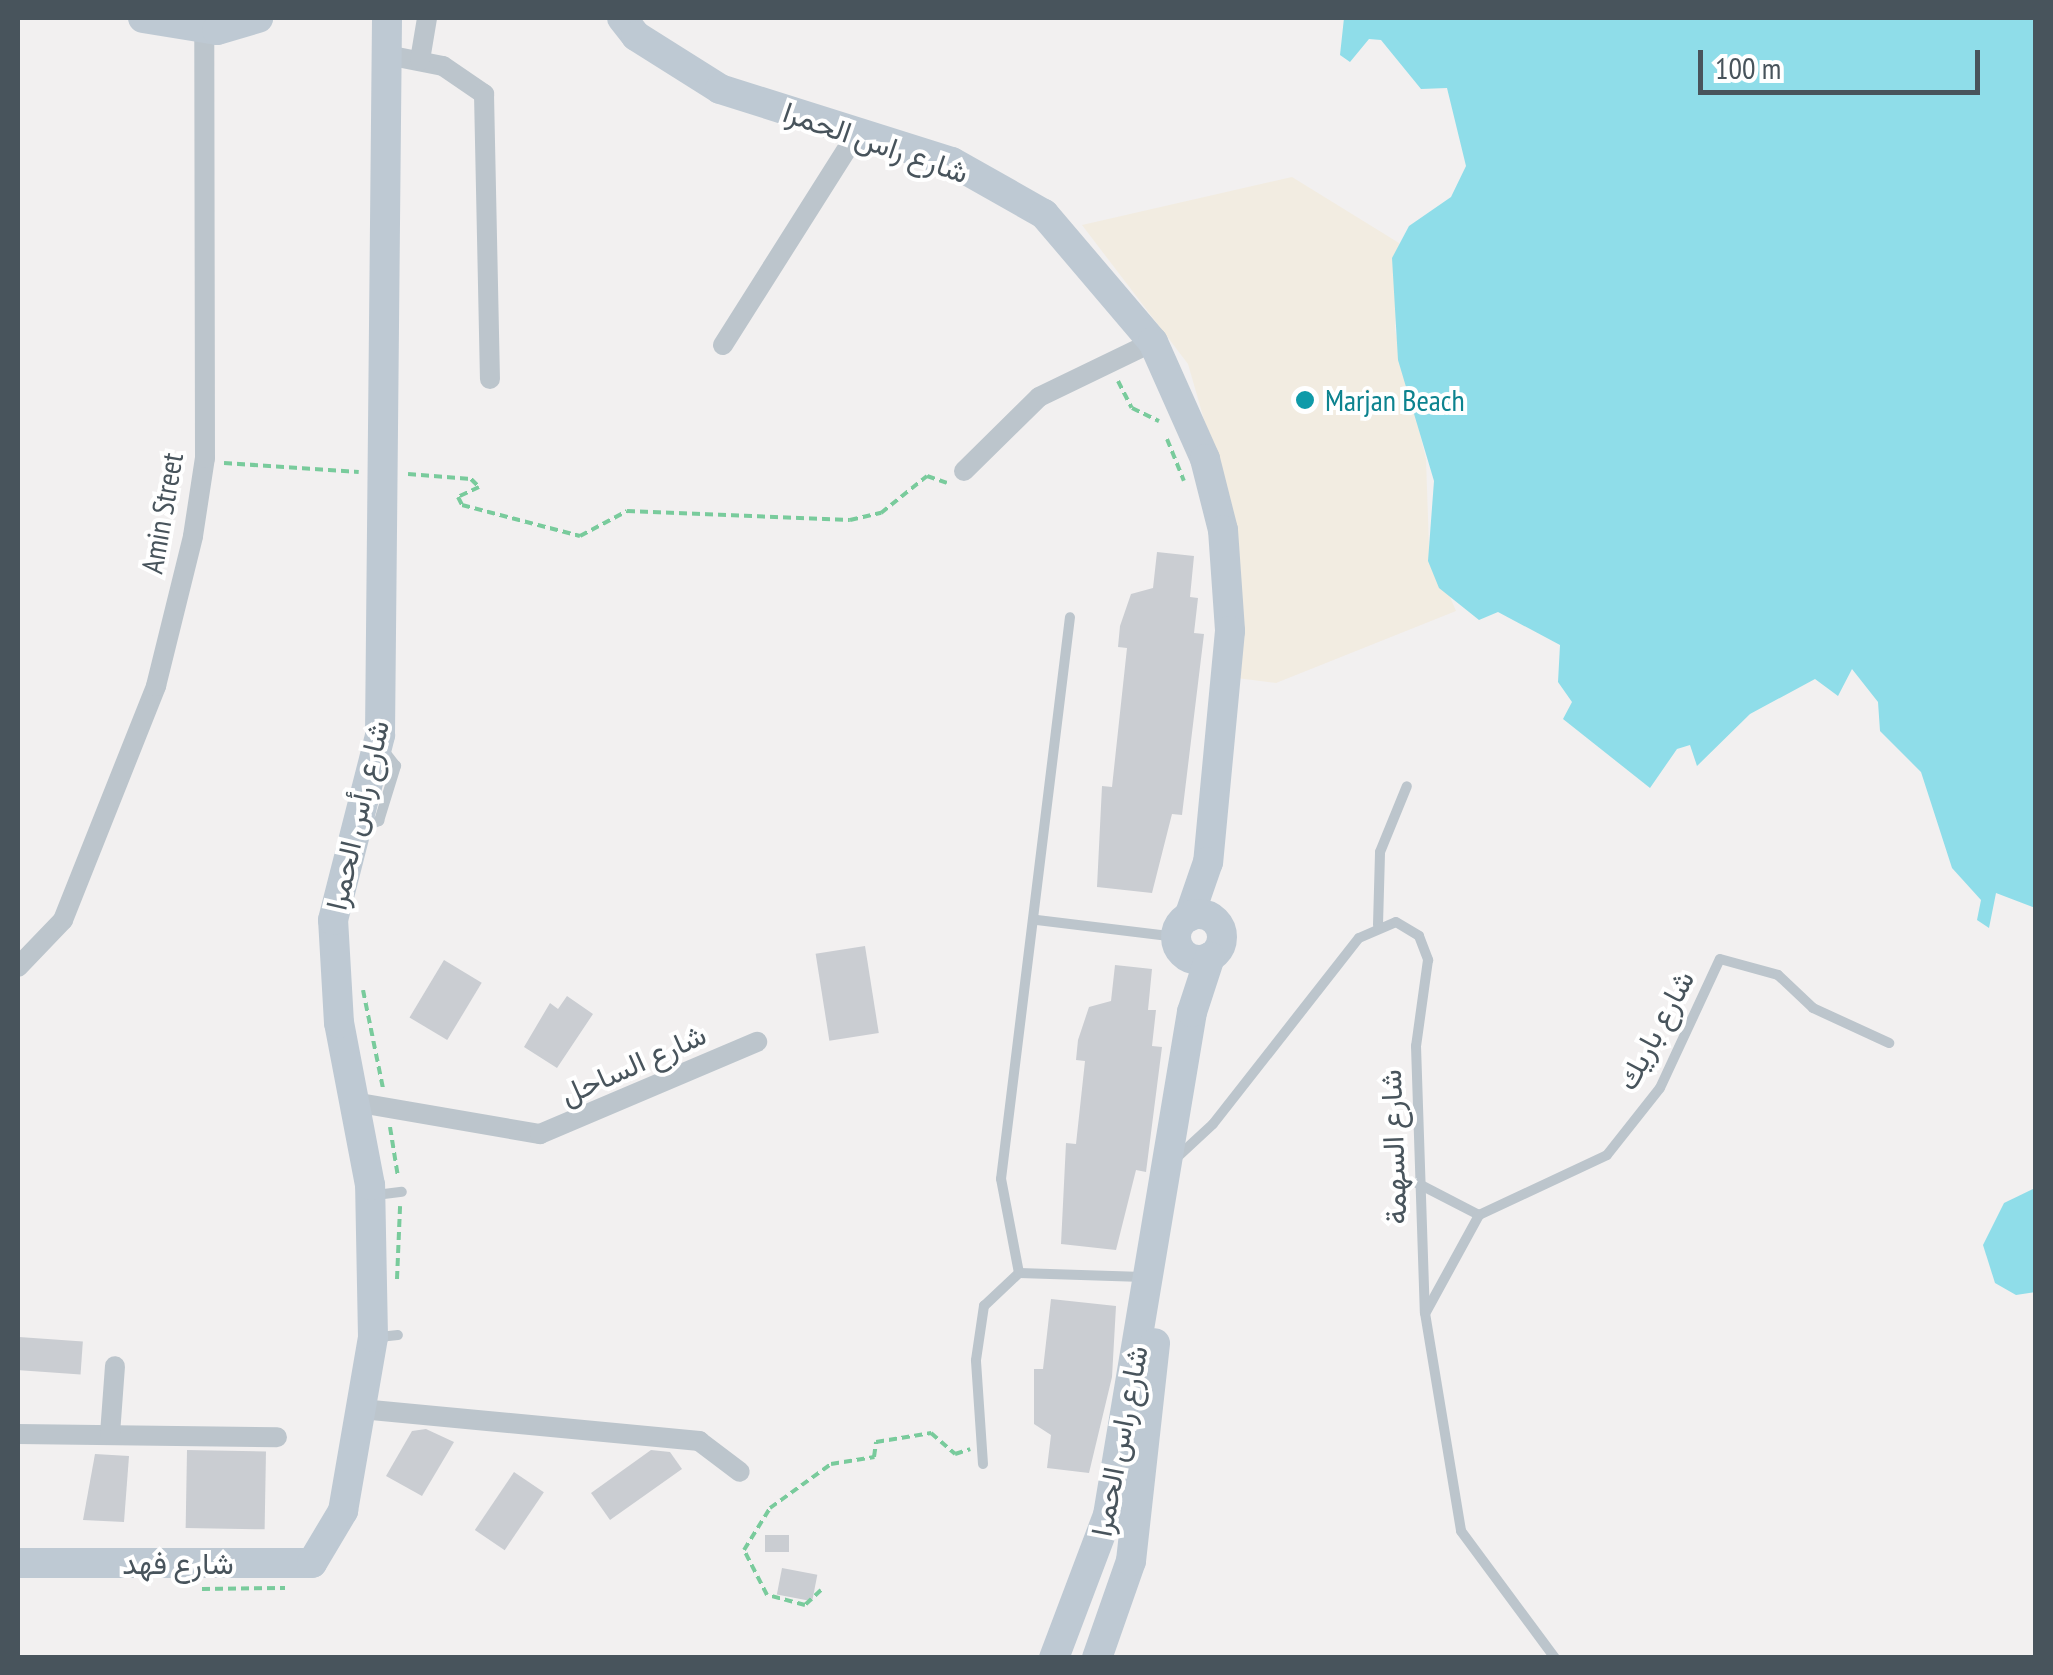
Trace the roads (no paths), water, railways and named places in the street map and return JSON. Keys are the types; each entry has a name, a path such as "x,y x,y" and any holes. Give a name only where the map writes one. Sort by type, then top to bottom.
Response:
{"street":[{"path":"143,18 204,30 258,18"},
{"name":"شارع رأس الحمرا","path":"329,1543 361,1410 386,1336 372,1295 390,1193 354,1102 332,970 351,830 378,744 378,472 387,18"},
{"path":"420,60 428,18"},
{"name":"شارع راس الحمرا","path":"622,18 636,36 720,89 952,162 1044,214 1153,342 1205,459 1223,530 1230,631 1177,1155 1108,1516 1054,1658"},
{"name":"Amin Street","path":"18,967 64,920 156,686 199,497 204,30"},
{"path":"387,54 420,60 465,77 484,94 490,120 490,379"},
{"path":"723,345 857,133"},
{"path":"964,470 1039,397 1153,342"},
{"name":"شارع الساحل","path":"354,1102 540,1134 758,1042"},
{"name":"شارع راس الحمرا","path":"1097,1658 1130,1561 1158,1319 1154,1278"},
{"path":"110,1434 115,1366"},
{"path":"361,1410 699,1441 740,1472"},
{"path":"18,1434 277,1437"},
{"name":"شارع فهد","path":"18,1563 312,1563 329,1543"}],"lane":[{"path":"1019,1272 1001,1179 1037,920 1070,617"},
{"path":"1177,1155 1378,926 1380,852 1408,786"},
{"path":"1037,920 1196,938"},
{"name":"شارع السهمة","path":"1378,926 1396,922 1419,936 1428,960 1416,1046 1417,1183 1425,1313 1460,1531 1556,1658"},
{"name":"شارع باريك","path":"1479,1215 1607,1155 1660,1088 1720,959 1778,975 1813,1008 1890,1042"},
{"path":"1417,1183 1479,1215 1425,1313"},
{"path":"983,1464 978,1327 984,1306 1019,1272 1154,1278"}],"water":[{"path":"1344,18 2035,18 2035,908 1996,893 1989,928 1977,920 1981,900 1952,868 1921,772 1880,731 1878,702 1852,669 1838,696 1815,679 1750,714 1697,766 1690,745 1677,749 1650,788 1563,719 1572,702 1558,682 1560,645 1498,612 1479,620 1439,588 1428,561 1434,481 1398,360 1392,258 1409,226 1451,197 1466,166 1447,88 1421,89 1381,40 1369,39 1350,62 1340,55"},
{"path":"2035,1188 2035,1292 2016,1295 1995,1283 1983,1245 2004,1203"}],"place":[{"name":"Marjan Beach","path":"1305,400"}]}
